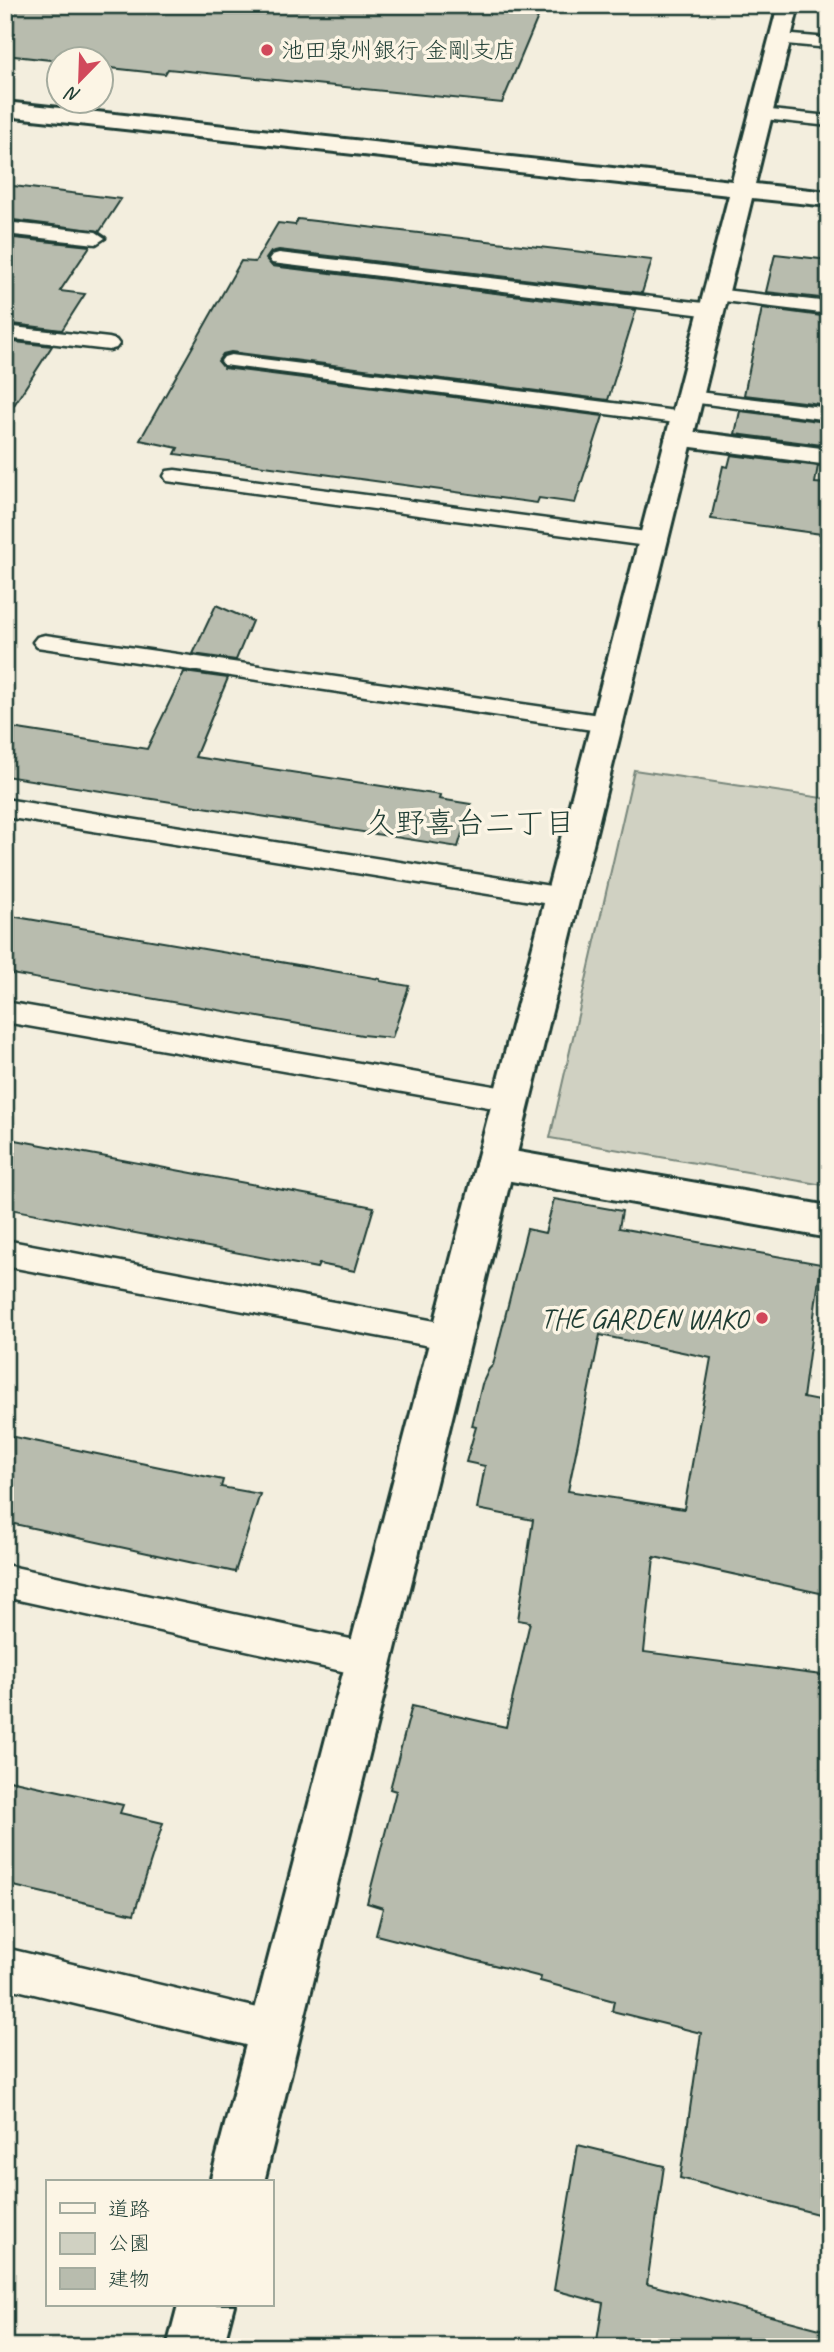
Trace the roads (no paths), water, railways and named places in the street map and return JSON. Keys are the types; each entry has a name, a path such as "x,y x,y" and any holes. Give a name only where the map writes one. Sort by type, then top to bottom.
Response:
{"street":[{"path":"237,2180 789,5"},
{"path":"5,109 829,199"},
{"path":"721,162 775,167"},
{"path":"684,418 829,457"},
{"path":"495,1163 829,1222"},
{"path":"195,2347 206,2306"}],"lane":[{"path":"780,38 829,43"},
{"path":"761,114 829,121"},
{"path":"5,228 96,238"},
{"path":"279,259 713,303 829,308"},
{"path":"5,332 109,344"},
{"path":"230,361 684,418 829,414"},
{"path":"175,476 654,540"},
{"path":"44,642 606,724"},
{"path":"5,808 563,897"},
{"path":"5,1012 511,1100"},
{"path":"5,1253 451,1338"},
{"path":"5,1581 369,1660"},
{"path":"5,1967 274,2032"}],"place":[{"name":"池田泉州銀行 金剛支店","path":"267,50"},
{"name":"THE GARDEN WAKO","path":"762,1318"}],"district":[{"name":"久野喜台二丁目","path":"470,823"}]}
